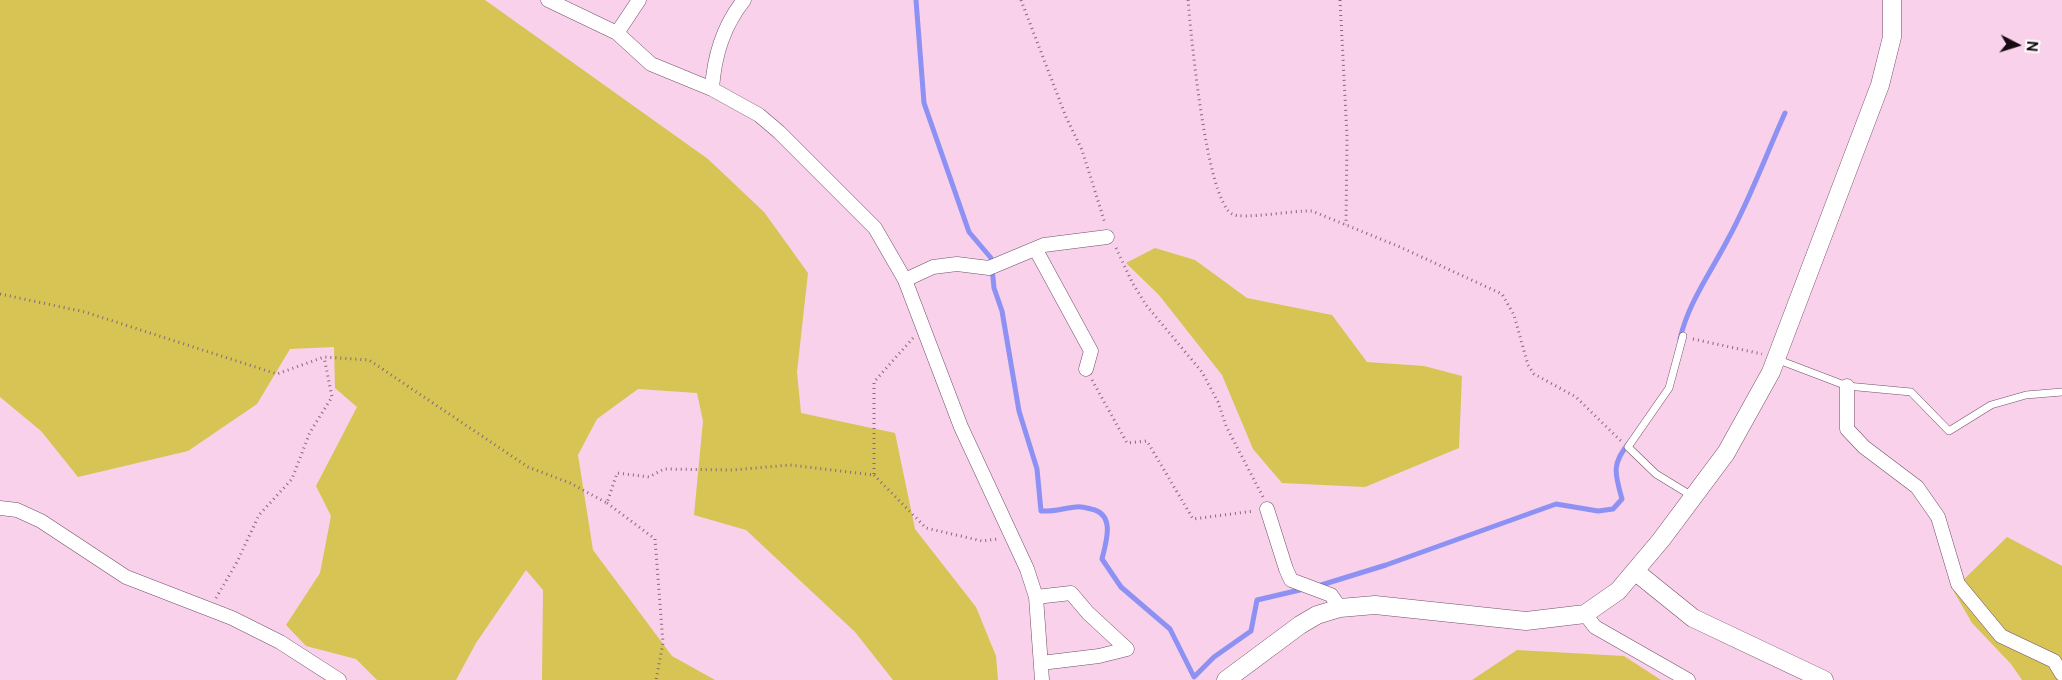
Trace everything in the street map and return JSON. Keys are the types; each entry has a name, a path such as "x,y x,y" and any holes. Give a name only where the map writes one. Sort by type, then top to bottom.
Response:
{"street":[{"path":"548,0 617,33 651,64 712,89 759,115 779,132 875,228 905,280 961,427 1027,569 1036,597 1042,680"},
{"path":"617,33 639,0"},
{"path":"712,89 718,47 737,8 744,0"},
{"path":"1226,680 1300,625 1318,615 1340,608 1376,605 1526,621 1585,614 1618,591 1636,572 1726,453 1771,372 1880,85 1892,36 1892,0"},
{"path":"905,280 933,267 945,264 989,268 1044,246 1107,237"},
{"path":"1036,250 1091,351 1086,369"},
{"path":"1847,386 1847,429 1864,448 1917,487 1938,517 1958,584 2001,636 2054,661 2062,674"},
{"path":"0,508 16,510 41,520 126,578 232,618 280,642 339,680"},
{"path":"1267,509 1291,580 1331,596 1340,608"},
{"path":"1636,572 1693,618 1824,680"},
{"path":"1036,597 1071,593 1088,613 1128,648 1098,656 1041,664"},
{"path":"1585,614 1595,627 1688,680"}],"lane":[{"path":"1683,336 1669,388 1628,447 1656,474 1694,497"},
{"path":"1776,359 1847,386 1911,392 1949,432 1991,405 2026,395 2062,392"}],"path":[{"path":"1021,0 1066,117 1082,150 1104,216 1107,237 1115,246 1133,284 1146,305 1202,372 1218,402 1226,426 1251,470 1267,509 1193,519 1147,441 1127,443 1086,369"},
{"path":"1188,0 1191,45 1202,124 1223,204 1233,215 1245,216 1297,210 1312,211 1502,294 1514,315 1528,366 1534,374 1576,397 1628,447"},
{"path":"1340,0 1347,136 1346,225"},
{"path":"0,294 85,312 277,374 324,357 369,360 528,467 570,483 607,503 655,539 663,643 656,680"},
{"path":"874,475 874,382 923,326"},
{"path":"1683,336 1776,359"},
{"path":"210,610 259,515 292,479 310,432 332,396 324,357"},
{"path":"607,503 617,473 649,477 664,469 732,470 790,465 874,475 926,528 982,541 1012,536"}],"shaded area":[{"path":"0,0 485,0 708,159 764,212 808,273 797,372 801,413 895,433 915,529 976,607 996,656 998,680 893,680 855,632 746,530 694,515 703,421 697,393 638,389 597,419 578,455 593,550 672,656 715,680 542,680 543,590 526,570 476,643 456,680 377,680 356,659 306,646 286,625 320,573 331,516 316,486 357,407 335,388 334,347 290,349 257,404 188,451 78,477 41,431 0,397"},
{"path":"1155,248 1195,260 1247,298 1332,315 1367,362 1424,366 1462,376 1459,448 1365,487 1282,483 1253,449 1222,375 1159,295 1126,263"},
{"path":"2007,537 2062,566 2062,680 2022,680 2011,664 1972,623 1953,590"},
{"path":"1517,650 1624,656 1661,680 1472,680"}],"waterway":[{"path":"916,0 924,103 969,232 991,258 994,288 1002,311 1019,411 1037,469 1041,511 1080,507 1099,512 1104,517 1107,523 1107,537 1102,559 1121,587 1170,629 1194,677 1214,657 1251,631 1257,600 1304,589"},
{"path":"1680,339 1694,300 1744,208 1785,113"},
{"path":"1318,586 1386,565 1556,504 1598,511 1613,509 1622,499 1616,476 1617,463 1623,450 1629,443"}]}
